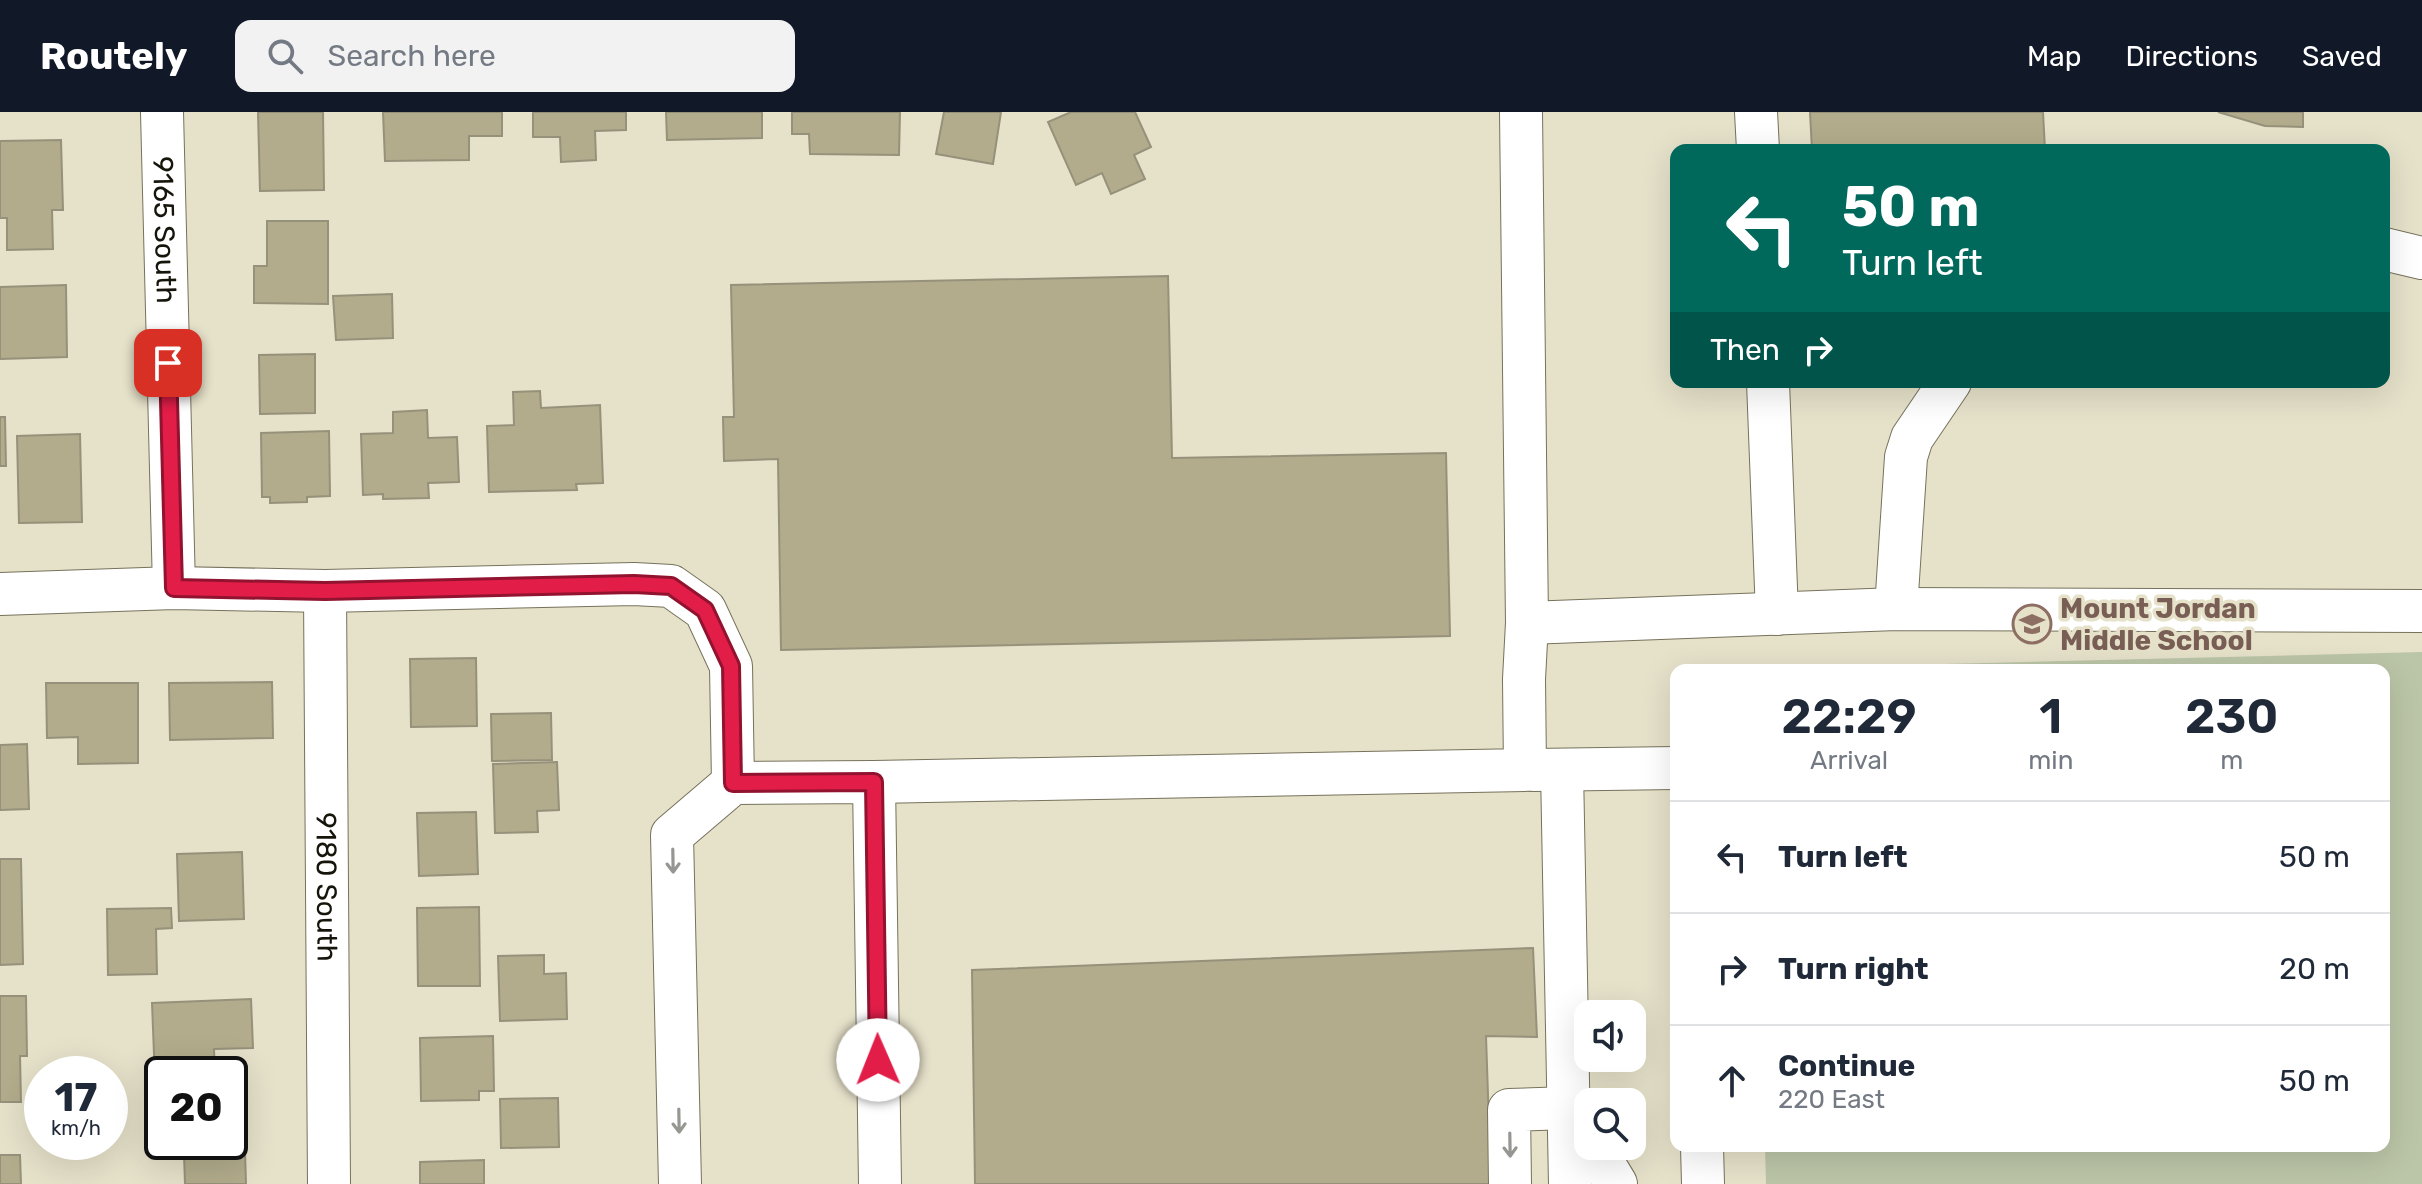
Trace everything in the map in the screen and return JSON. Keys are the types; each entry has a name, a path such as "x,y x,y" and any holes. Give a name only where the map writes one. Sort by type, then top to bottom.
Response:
{"street":[{"name":"9165 South","path":"162,112 174,588"},
{"path":"1521,112 1527,623 1524,679 1544,770 1575,1088"},
{"path":"1756,112 1758,144"},
{"path":"2390,250 2422,258"},
{"path":"1768,388 1777,614"},
{"path":"1896,609 1906,457 1912,438 1946,388"},
{"path":"0,594 174,588 325,591 671,586 705,610 731,666 733,783"},
{"name":"9180 South","path":"325,591 329,1184"},
{"path":"1527,623 1896,609 2422,611"},
{"path":"680,1184 672,835 733,783 1670,768"},
{"path":"874,782 880,1184"},
{"path":"1510,1184 1509,1110 1574,1122"},
{"path":"1702,1152 1703,1184"},
{"path":"1570,1184 1574,1154"},
{"path":"1601,1160 1616,1184"}],"green space":[{"path":"2422,652 2422,1184 1766,1184 1765,1152 2390,1152 2390,664 1948,664"}],"building":[{"path":"258,112 323,112 324,190 260,191"},
{"path":"383,112 502,112 502,136 469,136 469,160 385,161"},
{"path":"533,112 626,112 626,130 595,131 596,160 561,162 560,137 533,137"},
{"path":"666,112 762,112 762,138 667,140"},
{"path":"792,112 900,112 899,155 810,154 809,134 792,134"},
{"path":"944,112 1001,112 993,164 936,154"},
{"path":"1071,112 1135,112 1151,147 1134,155 1145,179 1111,194 1102,173 1076,185 1048,122"},
{"path":"1810,112 2043,112 2045,144 1812,144"},
{"path":"2218,112 2303,112 2303,127 2265,126"},
{"path":"61,140 63,210 52,210 53,249 7,250 7,218 0,218 0,141"},
{"path":"267,221 328,221 328,304 254,303 254,266 267,266"},
{"path":"1168,276 1172,458 1446,453 1450,636 781,650 778,459 724,461 723,417 734,417 731,285"},
{"path":"66,285 67,357 0,359 0,287"},
{"path":"392,294 393,338 336,340 333,296"},
{"path":"315,354 315,413 260,414 259,355"},
{"path":"540,391 541,408 600,405 603,483 576,484 577,490 489,492 487,426 514,425 513,392"},
{"path":"427,410 428,438 457,437 459,482 428,483 429,498 383,499 383,494 363,495 361,434 393,433 393,412"},
{"path":"0,417 5,417 6,466 0,466"},
{"path":"329,431 330,496 307,497 307,502 270,503 270,497 262,497 261,433"},
{"path":"80,434 82,522 19,523 17,436"},
{"path":"476,658 477,726 411,727 410,659"},
{"path":"272,682 273,738 170,740 169,683"},
{"path":"46,683 138,683 138,763 78,764 78,737 47,738"},
{"path":"551,713 552,760 492,761 491,714"},
{"path":"27,744 29,809 0,810 0,745"},
{"path":"557,762 559,810 537,811 538,832 495,833 493,764"},
{"path":"476,812 478,874 419,876 417,813"},
{"path":"242,852 244,919 179,921 177,854"},
{"path":"0,859 21,859 23,964 0,965"},
{"path":"479,907 480,986 418,986 417,908"},
{"path":"171,908 172,928 156,929 157,974 108,975 107,909"},
{"path":"1533,948 1537,1037 1486,1036 1491,1184 975,1184 972,970"},
{"path":"544,955 544,974 566,973 567,1019 500,1021 498,956"},
{"path":"0,996 26,996 27,1056 20,1056 21,1102 0,1102"},
{"path":"251,999 253,1048 214,1049 214,1056 154,1056 152,1003"},
{"path":"493,1036 494,1091 479,1091 479,1100 421,1101 420,1038"},
{"path":"558,1098 559,1147 501,1148 500,1099"},
{"path":"0,1155 20,1155 21,1184 0,1184"},
{"path":"184,1160 245,1160 246,1184 185,1184"},
{"path":"484,1160 484,1184 420,1184 420,1162"}],"place":[{"name":"Mount Jordan Middle School","path":"2032,624"}],"route":[{"path":"168,363 174,588 325,591 634,584 671,586 705,610 731,666 733,783 874,782 878,1060"}]}
